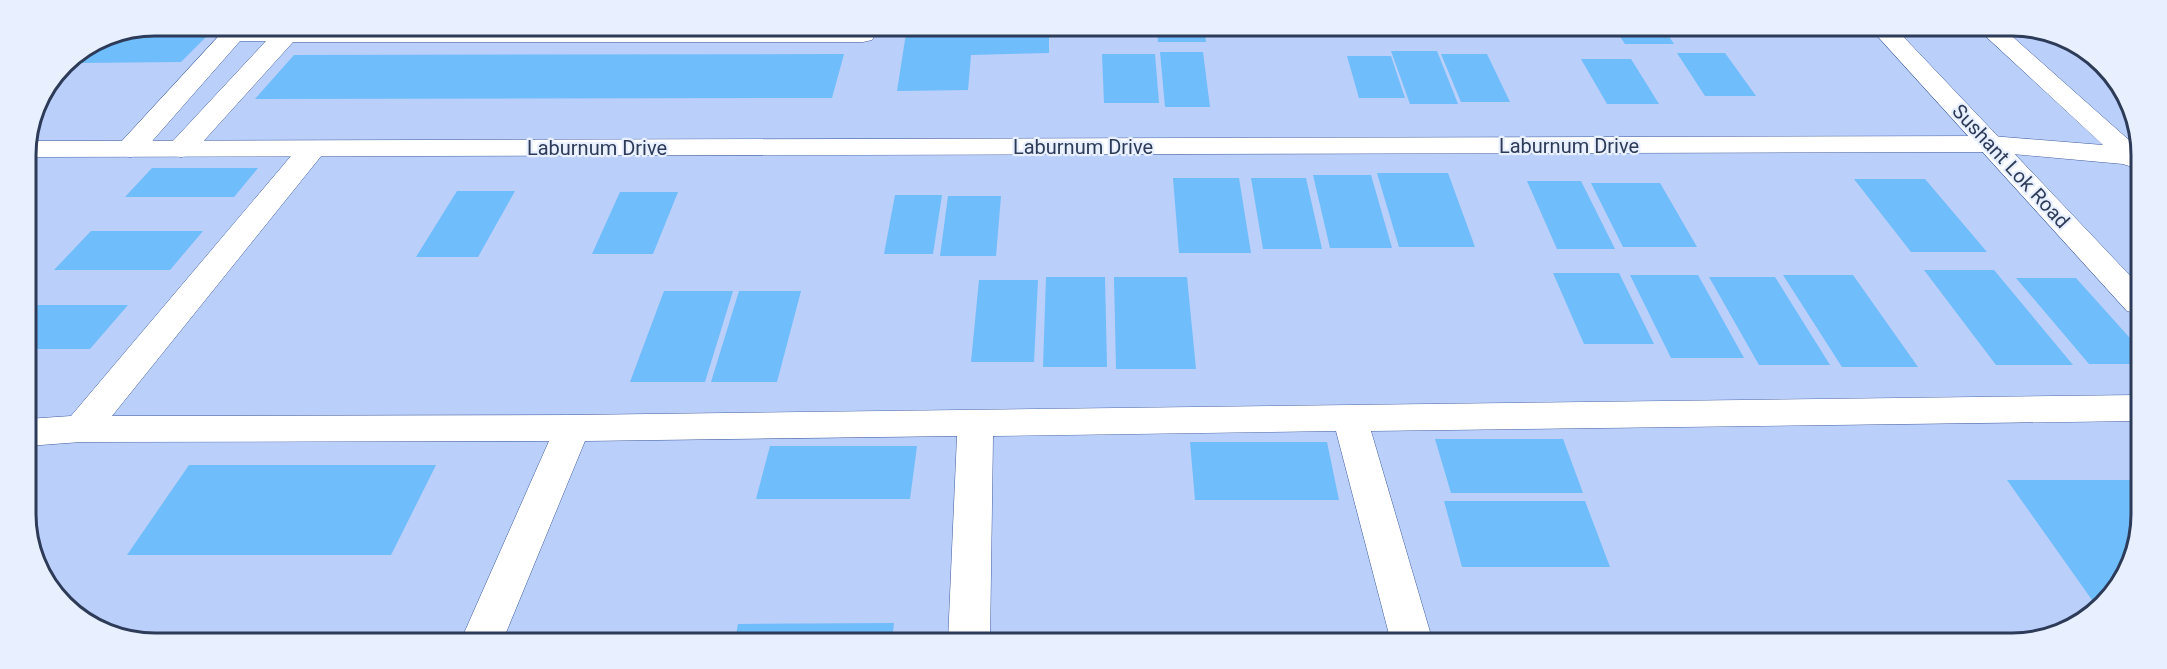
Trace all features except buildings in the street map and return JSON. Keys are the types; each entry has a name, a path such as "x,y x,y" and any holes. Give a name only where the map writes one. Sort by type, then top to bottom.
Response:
{"street":[{"path":"130,149 232,36"},
{"path":"181,149 285,36"},
{"name":"Sushant Lok Road","path":"1890,36 2131,295"},
{"path":"1998,36 2131,154"},
{"name":"Laburnum Drive","path":"36,149 1991,144 2131,158"},
{"path":"81,429 312,149"},
{"path":"36,432 81,429 573,428 2131,408"},
{"path":"1350,418 1410,633"},
{"path":"969,633 975,423"},
{"path":"485,633 573,428"}]}
